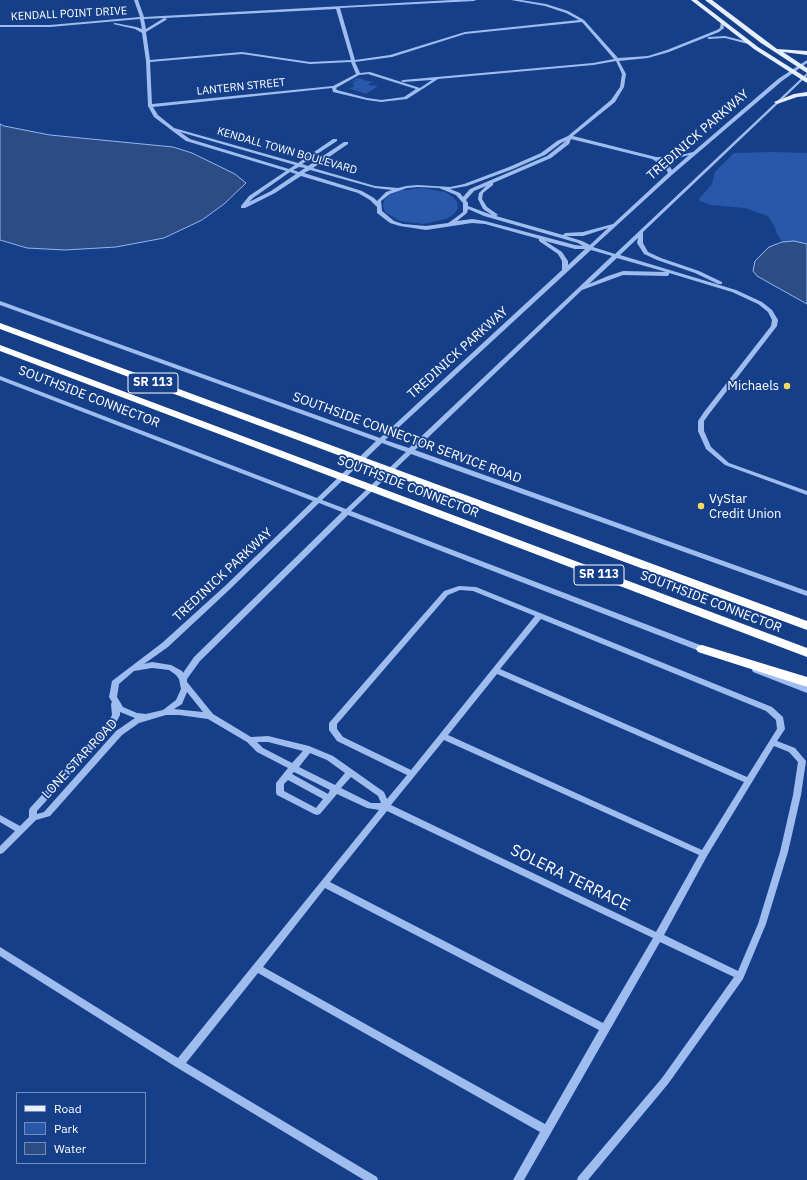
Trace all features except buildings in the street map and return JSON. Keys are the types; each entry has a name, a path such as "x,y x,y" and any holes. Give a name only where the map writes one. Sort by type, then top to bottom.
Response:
{"highway":[{"name":"SOUTHSIDE CONNECTOR","path":"0,326 807,626"},
{"name":"SOUTHSIDE CONNECTOR","path":"0,348 807,653"},
{"path":"702,649 807,682"}],"main road":[{"path":"694,0 748,43 792,72 806,76"},
{"path":"708,0 770,47 800,67 806,76"},
{"path":"770,47 796,53 807,53"},
{"path":"777,102 796,95 807,94"}],"street":[{"path":"136,0 142,18 148,61 150,106"},
{"name":"KENDALL POINT DRIVE","path":"0,26 35,27 142,18 474,0"},
{"path":"464,199 472,190 548,158 567,143 570,137 613,101 620,92 624,81 624,74 617,60 583,21 567,12 546,5 513,0"},
{"path":"338,8 358,74 368,73 418,87 419,90"},
{"path":"144,32 158,22 174,17"},
{"path":"148,61 242,53 310,63 353,61 391,56 465,33 583,21"},
{"path":"99,22 136,28 144,32"},
{"path":"400,82 522,69 594,64 648,57 718,32 722,28 722,23"},
{"path":"697,40 725,37 748,43"},
{"name":"TREDINICK PARKWAY","path":"132,669 165,645 319,501 380,441 671,173 780,80 807,61"},
{"name":"LANTERN STREET","path":"150,106 334,87 358,74"},
{"path":"184,681 197,660 409,452 806,76"},
{"path":"334,87 335,91 367,100 381,101 405,98 438,78"},
{"name":"KENDALL TOWN BOULEVARD","path":"150,106 156,116 188,140 302,173 367,195 378,206 379,212 384,218 402,226 426,228 449,224 478,222 575,247 590,248"},
{"name":"KENDALL TOWN BOULEVARD","path":"172,129 299,164 375,187 396,189 418,186 450,188 464,185 511,168 543,154 559,142 570,137"},
{"path":"570,137 654,158 674,158 695,152"},
{"path":"335,140 250,198 243,208 273,192 346,143"},
{"path":"654,158 667,166 671,173"},
{"path":"497,180 481,193 480,199 481,203 490,212 504,219"},
{"path":"440,187 450,190 464,199 466,207 462,216 449,224"},
{"path":"378,206 382,197 396,189"},
{"path":"466,207 475,212 504,219 580,242 590,248 615,256 734,291"},
{"path":"558,235 583,234 617,223"},
{"path":"642,231 640,243 646,253 697,272 760,303 770,311 775,320 774,326 706,413 701,421 701,431 708,448 727,464 807,493"},
{"path":"532,235 560,253 565,261 565,272"},
{"path":"578,291 610,277 626,273 682,275"},
{"name":"SOUTHSIDE CONNECTOR SERVICE ROAD","path":"0,303 409,452 807,594"},
{"name":"SOUTHSIDE CONNECTOR","path":"0,378 807,690"},
{"path":"413,774 340,739 333,730 333,723 446,593 459,588 474,589 769,709 780,719 781,729 774,742 704,854 606,1029 518,1180"},
{"path":"179,1064 539,616"},
{"path":"152,664 162,665 179,673 184,681 185,689 183,696 179,702 165,712 146,717 127,714 115,704 113,690 116,684 132,669 152,664"},
{"path":"495,670 749,781"},
{"name":"SOLERA TERRACE","path":"184,681 210,716 250,740 260,750 335,790 370,806 387,807 740,976"},
{"name":"LONE STAR ROAD","path":"33,818 33,810 112,723 116,715 115,704"},
{"name":"SOLERA TERRACE","path":"165,712 179,712 210,716"},
{"name":"LONE STAR ROAD","path":"0,851 33,818 47,814 120,733 136,721 146,717"},
{"path":"443,736 704,854"},
{"name":"SOLERA TERRACE","path":"250,740 268,740 309,749 330,758 381,794 387,807"},
{"path":"582,1180 665,1081 740,976 762,924 784,852 797,795 802,761 792,750 774,742"},
{"path":"309,749 292,766 280,783 280,793 317,812 350,772"},
{"path":"286,775 329,798"},
{"path":"0,818 21,830"},
{"path":"325,884 606,1029"},
{"path":"0,951 179,1064 373,1180"},
{"path":"257,968 547,1130"}],"green space":[{"path":"358,78 374,83 369,83 369,85 378,86 366,94 348,88 354,87 353,83 357,80 346,84"},
{"path":"734,153 807,153 807,244 794,241 782,242 768,216 745,208 711,205 700,201 699,199 712,184 715,172"},
{"path":"422,188 445,192 453,197 457,202 458,208 454,214 446,219 424,224 400,221 385,212 383,206 384,200 390,195 399,191"}],"water":[{"path":"0,124 50,135 173,147 192,153 235,174 246,183 224,204 202,220 164,238 116,247 65,250 27,248 0,240"},
{"path":"794,241 807,244 807,304 757,276 753,271 755,261 769,247 782,242"}],"place":[{"name":"Michaels","path":"787,386"},
{"name":"VyStar Credit Union","path":"701,506"}]}
